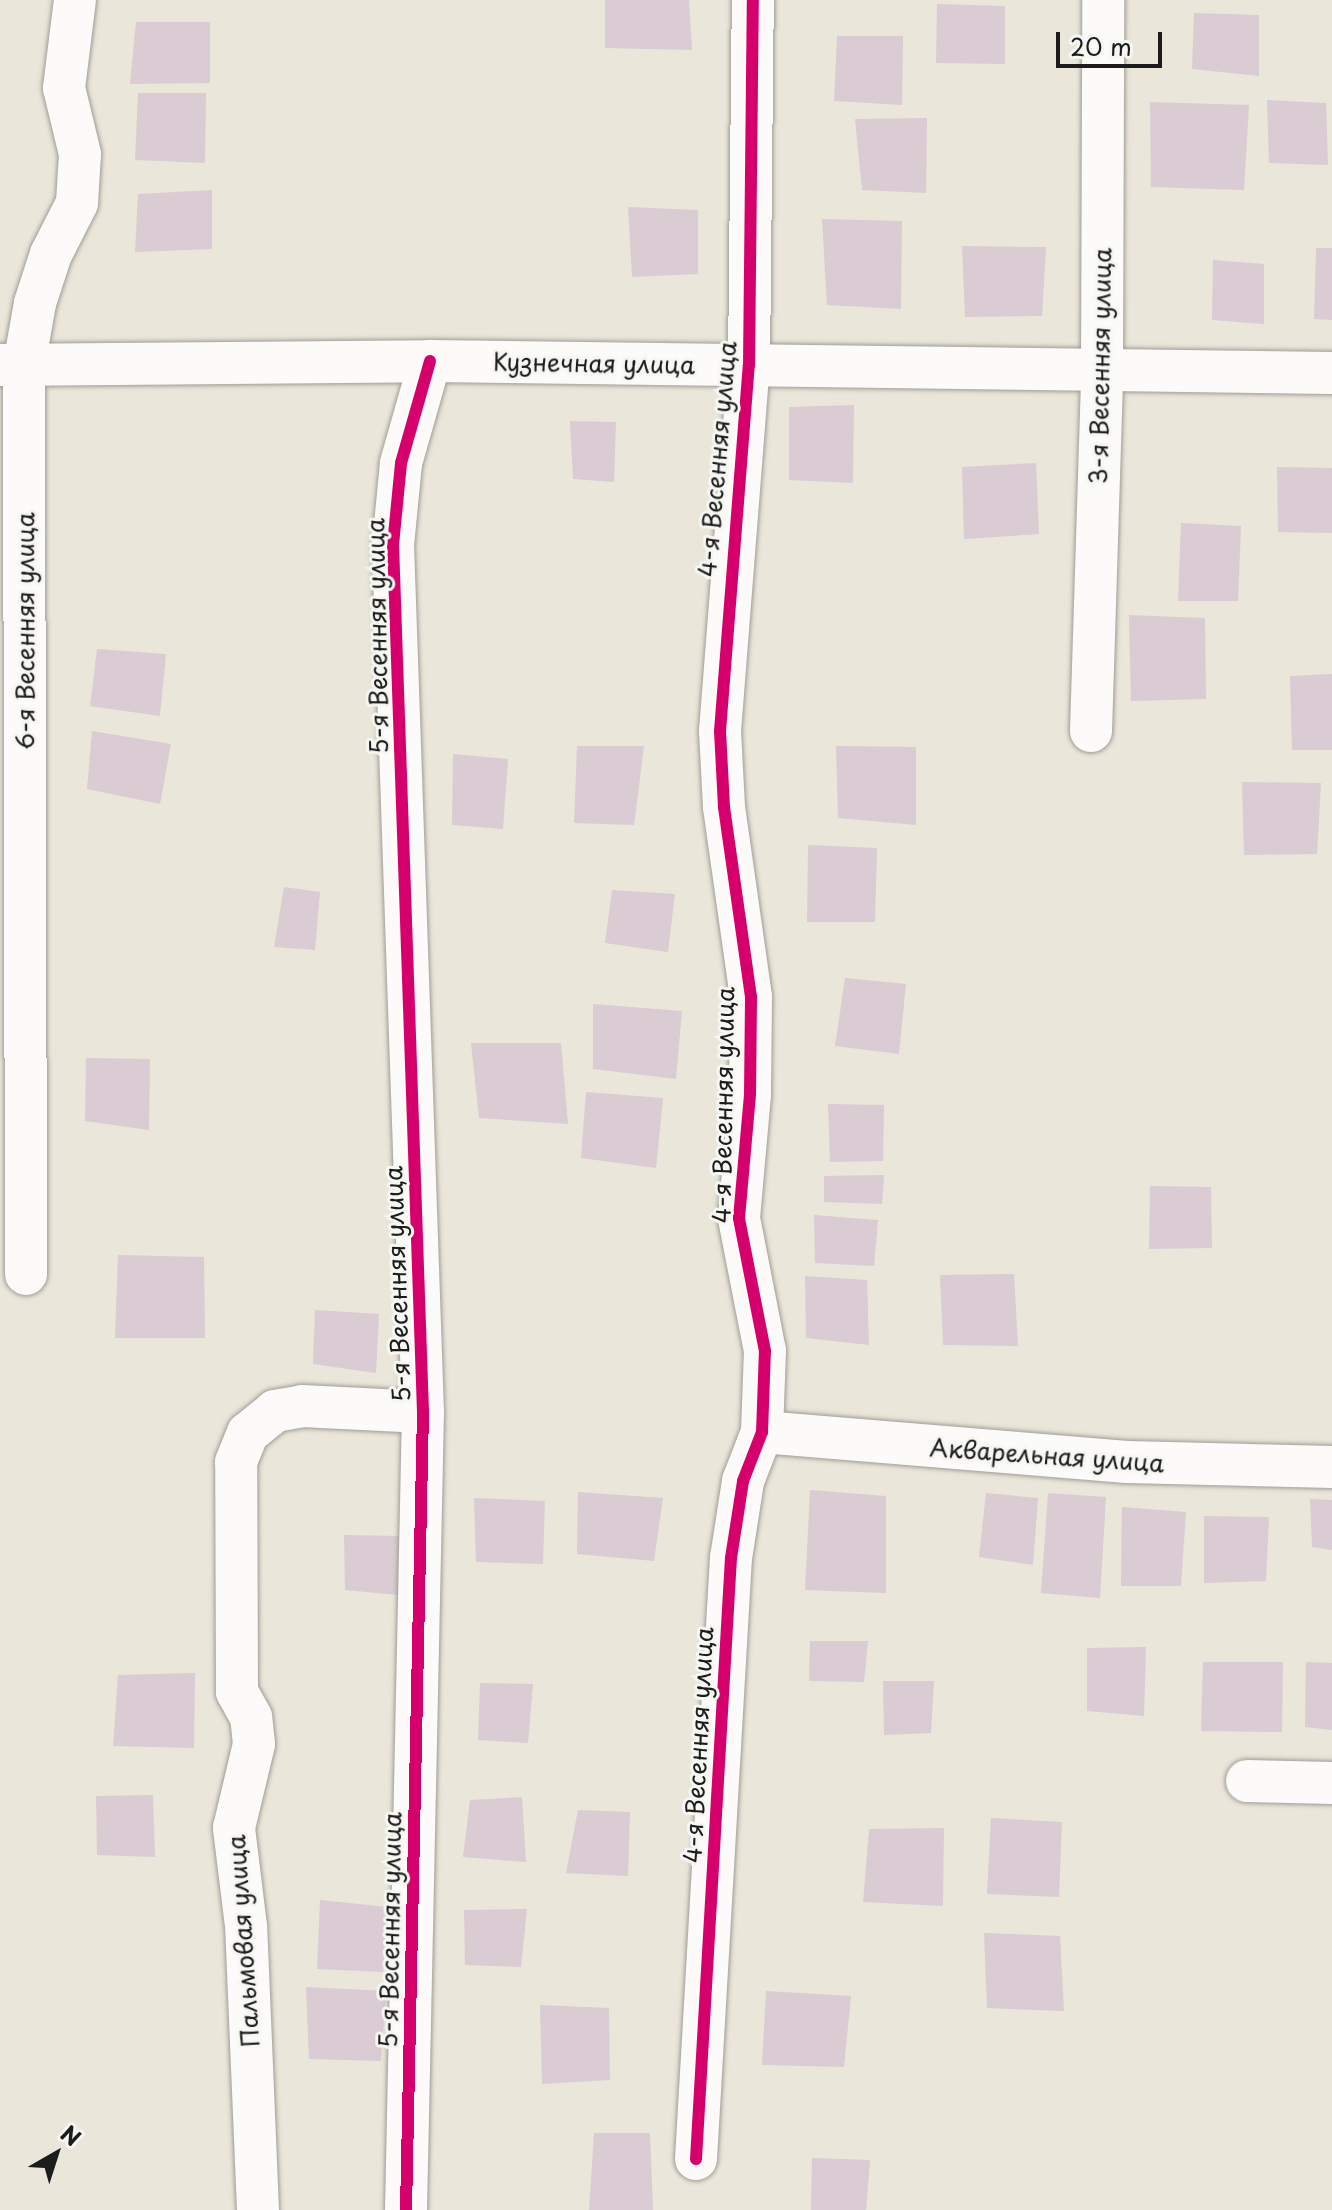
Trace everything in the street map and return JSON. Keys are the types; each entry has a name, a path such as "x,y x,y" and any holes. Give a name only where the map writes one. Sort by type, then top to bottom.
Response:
{"street":[{"name":"6-я Весенняя улица","path":"26,1274 12,365 51,254 77,203 80,154 64,88 75,0"},
{"name":"4-я Весенняя улица","path":"696,2159 731,1558 743,1481 762,1432 765,1351 739,1218 750,1094 751,997 724,807 720,731 732,535 749,365 753,0"},
{"name":"3-я Весенняя улица","path":"1091,731 1102,372 1103,0"},
{"name":"Кузнечная улица","path":"12,365 430,361 1332,373"},
{"name":"5-я Весенняя улица","path":"406,2210 423,1412 393,545 401,463 430,361"},
{"name":"Пальмовая улица","path":"258,2210 246,1926 234,1828 254,1744 251,1717 237,1692 236,1462 248,1433 275,1411 302,1406 423,1412"},
{"name":"Акварельная улица","path":"762,1432 1127,1462 1332,1467"},
{"path":"1247,1781 1332,1783"}],"building":[{"path":"605,0 689,0 692,50 605,48"},
{"path":"937,4 1005,6 1005,64 936,63"},
{"path":"1194,13 1259,15 1259,76 1192,69"},
{"path":"136,22 210,22 210,83 130,84"},
{"path":"837,36 903,36 902,105 834,101"},
{"path":"138,93 206,93 205,163 135,160"},
{"path":"1267,100 1326,103 1328,165 1269,163"},
{"path":"1150,102 1249,105 1244,190 1151,187"},
{"path":"927,118 926,193 862,190 855,119"},
{"path":"212,190 212,249 135,252 138,194"},
{"path":"628,207 698,210 698,274 632,277"},
{"path":"822,219 902,221 901,309 827,305"},
{"path":"962,246 1046,247 1042,316 965,317"},
{"path":"1316,248 1332,248 1332,320 1314,319"},
{"path":"1213,260 1264,264 1264,324 1212,320"},
{"path":"854,405 853,483 789,480 789,407"},
{"path":"570,421 616,422 614,482 573,479"},
{"path":"1036,463 1039,534 964,539 962,467"},
{"path":"1277,467 1332,468 1332,533 1278,532"},
{"path":"1181,523 1241,526 1238,601 1178,601"},
{"path":"1129,615 1205,618 1206,699 1131,701"},
{"path":"97,649 166,654 160,716 90,706"},
{"path":"1332,674 1332,750 1292,750 1290,676"},
{"path":"92,731 171,744 160,804 87,789"},
{"path":"577,746 644,746 634,825 574,823"},
{"path":"836,746 916,747 916,825 838,818"},
{"path":"453,754 508,759 503,829 452,825"},
{"path":"1242,782 1321,783 1317,854 1244,855"},
{"path":"808,845 877,848 875,922 807,922"},
{"path":"284,887 320,892 315,950 274,947"},
{"path":"612,890 675,894 668,952 605,943"},
{"path":"845,978 906,984 899,1054 835,1046"},
{"path":"593,1004 682,1011 676,1079 593,1069"},
{"path":"471,1043 561,1043 568,1124 479,1118"},
{"path":"86,1058 150,1059 149,1130 85,1121"},
{"path":"586,1092 663,1098 656,1168 581,1158"},
{"path":"828,1104 884,1105 883,1161 830,1162"},
{"path":"884,1175 882,1204 824,1202 824,1176"},
{"path":"1150,1186 1211,1187 1212,1248 1149,1249"},
{"path":"814,1215 878,1220 874,1266 815,1263"},
{"path":"118,1255 204,1257 205,1338 115,1338"},
{"path":"1014,1274 1018,1346 943,1345 940,1275"},
{"path":"805,1276 867,1280 869,1345 806,1338"},
{"path":"315,1310 379,1314 376,1373 313,1364"},
{"path":"810,1490 886,1496 886,1593 805,1590"},
{"path":"578,1492 663,1498 654,1561 577,1554"},
{"path":"986,1493 1038,1498 1033,1565 979,1557"},
{"path":"1048,1493 1106,1497 1100,1598 1041,1593"},
{"path":"474,1498 545,1501 543,1564 476,1562"},
{"path":"1310,1499 1332,1500 1332,1550 1312,1547"},
{"path":"1122,1507 1186,1512 1181,1586 1121,1586"},
{"path":"1204,1516 1269,1517 1266,1581 1204,1583"},
{"path":"344,1535 400,1536 398,1595 345,1590"},
{"path":"810,1641 868,1641 864,1682 809,1681"},
{"path":"1146,1647 1144,1716 1087,1711 1087,1648"},
{"path":"1203,1662 1283,1662 1282,1732 1201,1731"},
{"path":"1306,1662 1332,1663 1332,1730 1305,1727"},
{"path":"195,1673 194,1748 113,1746 118,1675"},
{"path":"883,1681 934,1681 931,1733 884,1735"},
{"path":"480,1683 533,1684 528,1743 478,1740"},
{"path":"153,1795 155,1857 97,1855 96,1796"},
{"path":"522,1797 526,1862 463,1857 470,1800"},
{"path":"578,1810 630,1812 628,1876 566,1873"},
{"path":"991,1818 1062,1822 1059,1897 987,1894"},
{"path":"944,1828 943,1906 863,1902 869,1829"},
{"path":"320,1900 388,1907 383,1972 317,1969"},
{"path":"527,1909 521,1967 465,1965 464,1910"},
{"path":"984,1933 1060,1936 1064,2011 987,2008"},
{"path":"306,1987 386,1991 381,2061 309,2059"},
{"path":"766,1991 851,1996 844,2067 762,2065"},
{"path":"540,2005 609,2008 610,2080 542,2084"},
{"path":"594,2133 650,2133 653,2210 589,2210"},
{"path":"812,2158 870,2160 866,2210 811,2210"}],"cycle path":[{"path":"696,2159 731,1558 743,1481 762,1432 765,1351 739,1218 750,1094 751,997 724,807 720,731 749,365 753,0"},
{"path":"406,2210 423,1412 393,545 401,463 430,361"}]}
